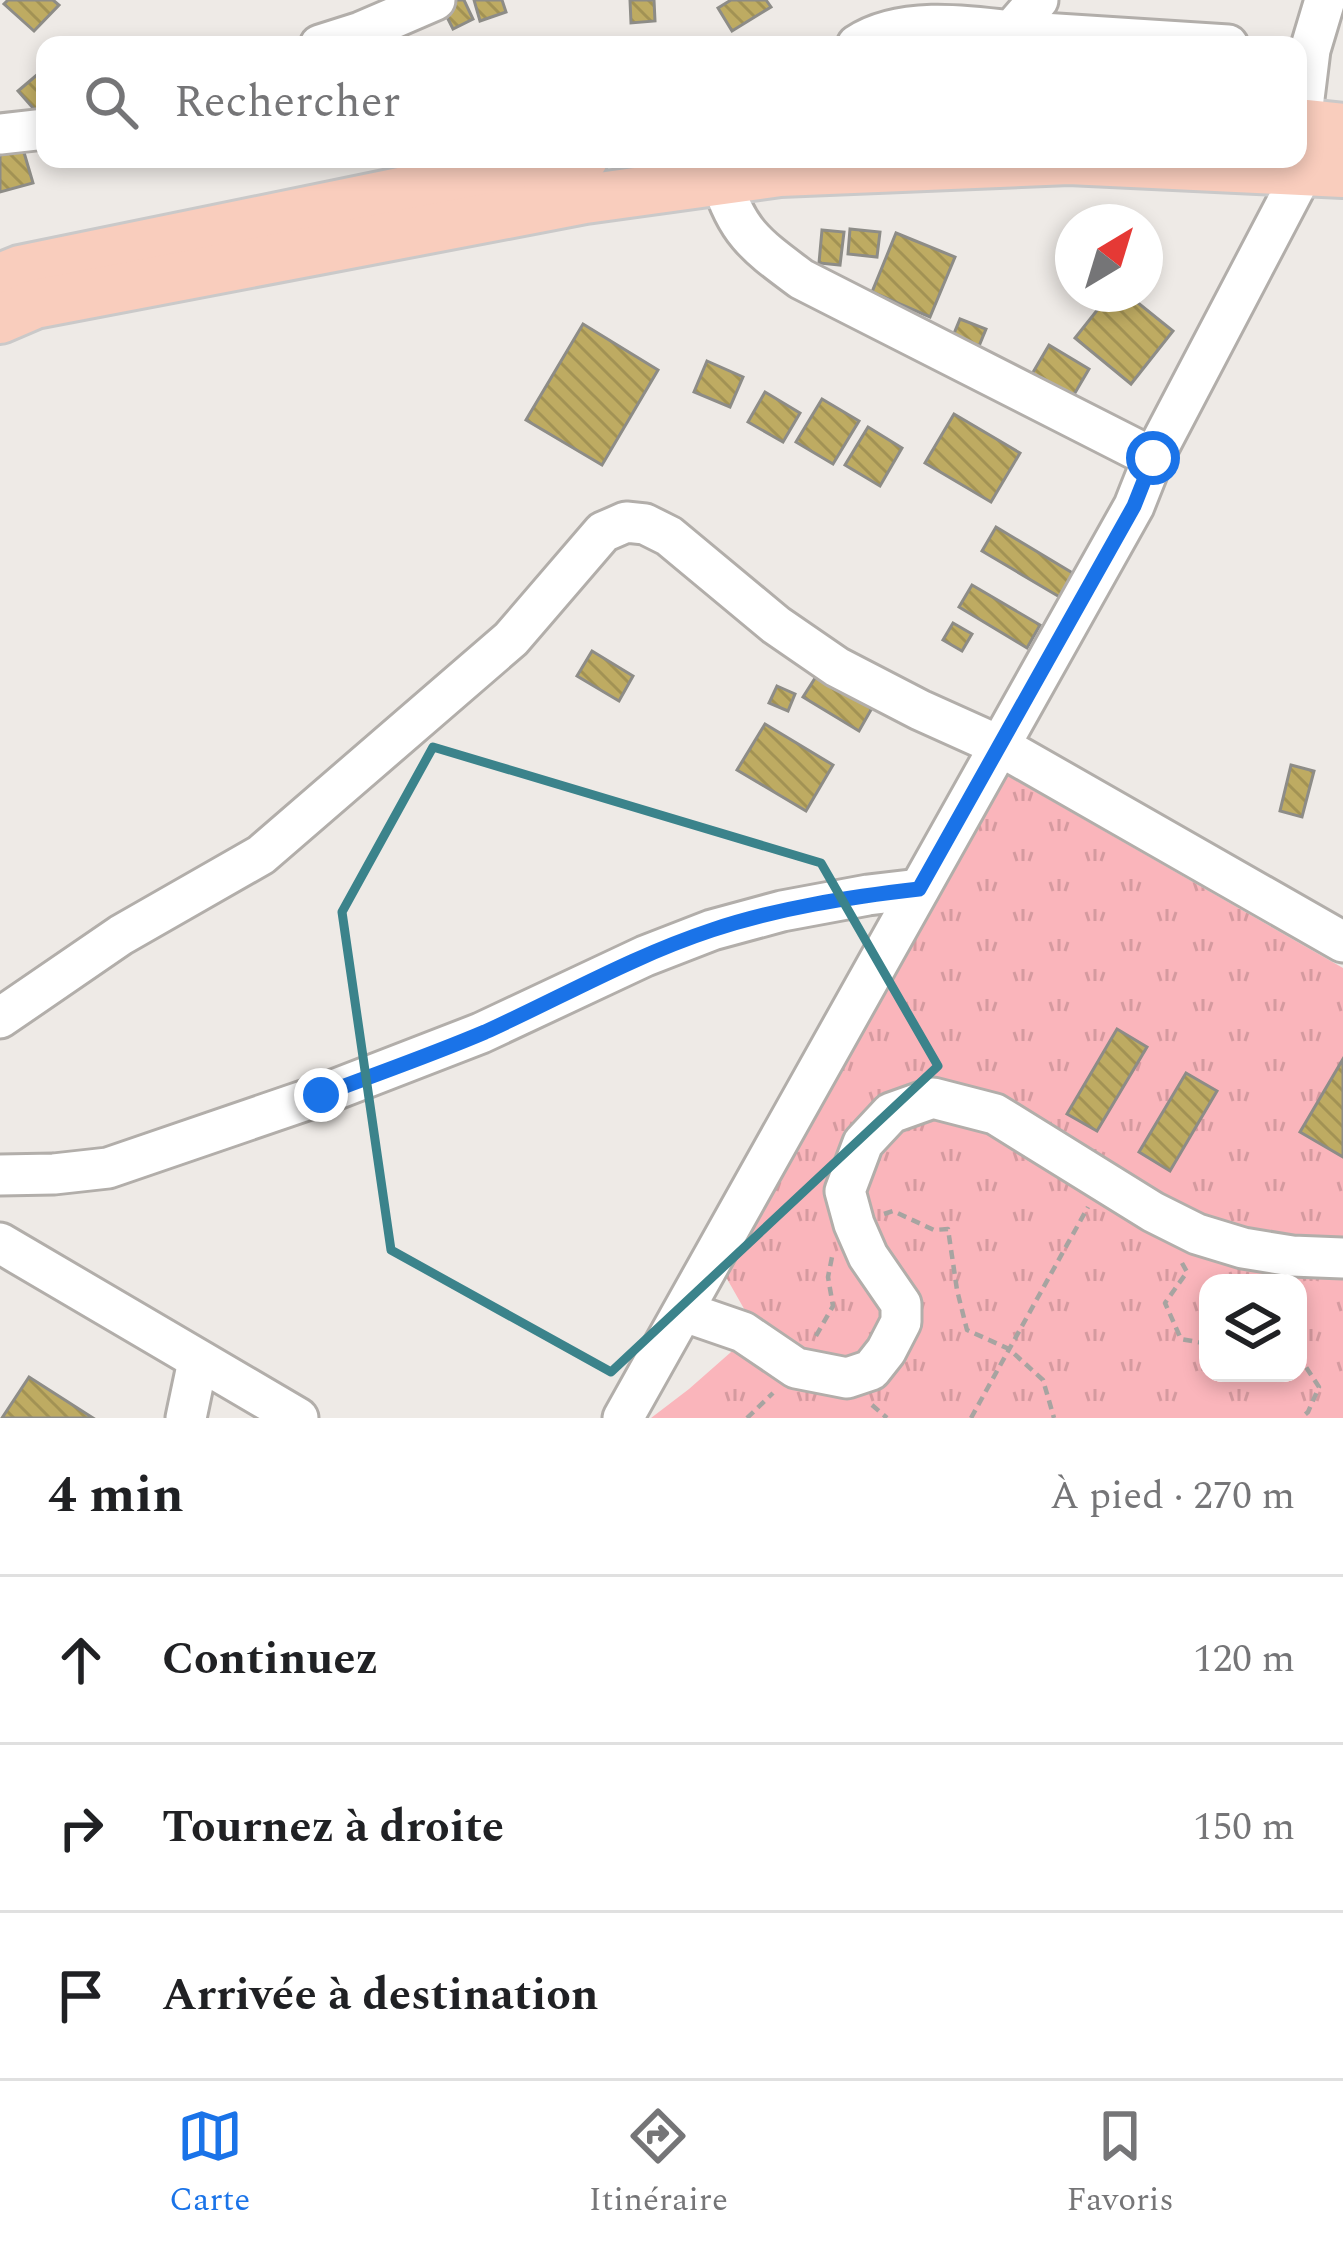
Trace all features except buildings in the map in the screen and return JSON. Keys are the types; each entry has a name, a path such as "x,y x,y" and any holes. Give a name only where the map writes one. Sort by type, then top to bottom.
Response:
{"main road":[{"path":"0,278 20,270 531,168"},
{"path":"0,319 35,304 585,199 780,172 876,168"}],"street":[{"path":"348,36 435,0"},
{"path":"1011,31 1038,0"},
{"path":"1307,43 1325,0"},
{"path":"870,36 916,27 1088,36"},
{"path":"1307,70 1318,143"},
{"path":"0,134 36,130"},
{"path":"623,1418 1134,506 1153,458 1305,168"},
{"path":"721,179 741,227 759,248 801,279 1153,458"},
{"path":"0,1018 121,935 261,855 511,638 603,532 626,522 645,524 669,536 776,625 837,667 1000,746 1343,942"},
{"path":"0,1175 108,1168 321,1095 481,1033 712,930 782,910 919,889"},
{"path":"685,1312 742,1332 796,1368 847,1378 871,1370 901,1322 901,1304 868,1256 845,1191 863,1143 891,1113 933,1098 995,1114 1197,1234 1243,1248 1343,1258"},
{"path":"0,1243 298,1418"},
{"path":"186,1418 198,1361"}],"path":[{"path":"971,1418 1102,1181"},
{"path":"1178,1256 1186,1272 1165,1303 1181,1339 1199,1342"},
{"path":"1301,1418 1309,1412 1318,1387 1307,1369"},
{"path":"748,1418 774,1392"}],"highlighted area":[{"path":"433,747 821,863 938,1066 611,1372 391,1250 342,912"}],"green space":[{"path":"1003,773 1343,968 1343,1418 651,1418 739,1345 747,1314 722,1270"}],"route":[{"path":"321,1095 481,1033 712,930 782,910 919,889 1134,506 1153,458"}]}
